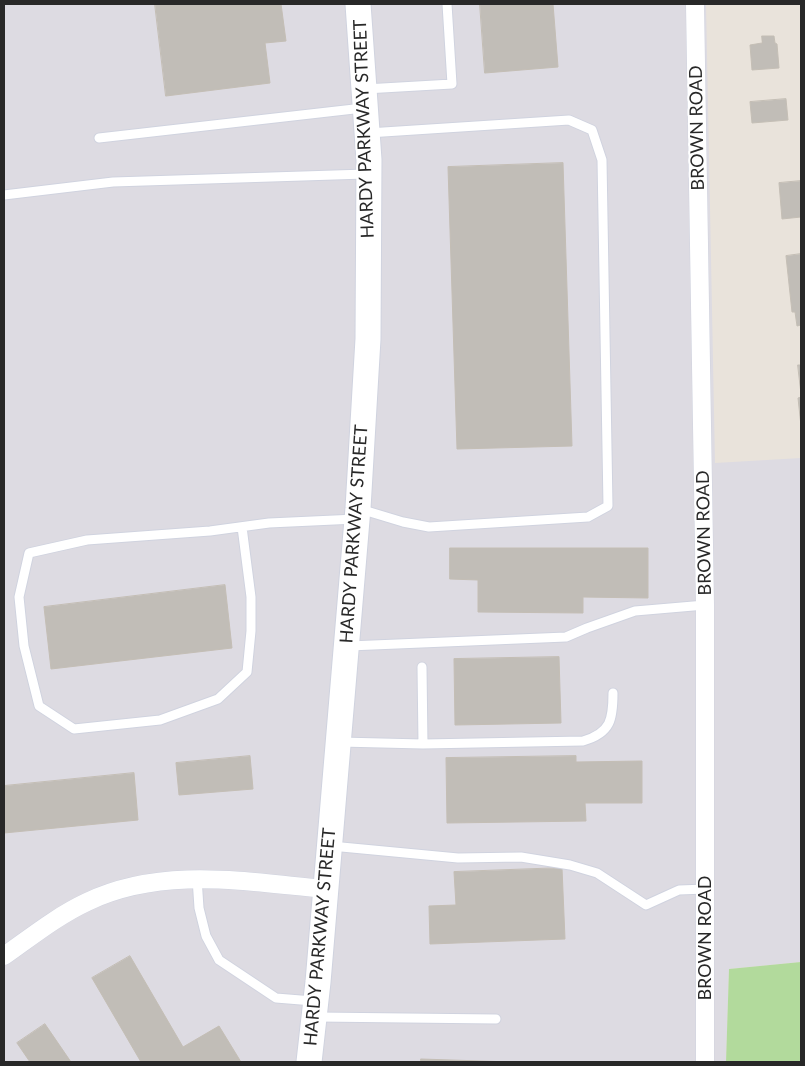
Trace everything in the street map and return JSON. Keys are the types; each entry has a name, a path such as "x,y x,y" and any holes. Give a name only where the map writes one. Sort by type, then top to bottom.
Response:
{"main road":[{"name":"HARDY PARKWAY STREET","path":"309,1062 357,514 368,339 369,174 358,4"}],"street":[{"name":"BROWN ROAD","path":"695,4 705,605 705,1062"},
{"path":"4,956 54,920 88,901 124,888 162,880 198,878 325,889"}],"lane":[{"path":"99,138 452,84 447,4"},
{"path":"242,526 251,597 251,631 247,672 218,699 160,720 74,728 39,706 24,646 19,596 29,554 87,540 210,531 242,526 357,514 429,527 588,517 608,506 602,160 592,130 569,120 367,133"},
{"path":"4,195 112,182 369,174"},
{"path":"346,646 566,638 587,628 635,612 705,605"},
{"path":"422,667 423,744"},
{"path":"338,742 423,744 588,740 601,734 614,715 614,692"},
{"path":"328,846 458,858 521,857 570,865 596,873 646,905 679,890 706,889"},
{"path":"198,878 201,918 206,936 219,960 276,998 315,1009 496,1019"}],"shaded area":[{"path":"4,4 706,4 715,463 801,458 801,962 729,969 726,1062 4,1062"}],"green space":[{"path":"801,962 801,1062 726,1062 729,969"}],"building":[{"path":"155,4 281,4 286,41 265,43 270,83 166,96"},
{"path":"480,4 553,4 558,67 485,73"},
{"path":"762,36 774,36 775,43 777,44 779,68 752,70 750,45 762,43"},
{"path":"786,99 788,120 752,123 750,102"},
{"path":"563,163 572,446 457,449 448,167"},
{"path":"801,181 801,217 782,219 779,183"},
{"path":"801,254 801,325 797,326 795,312 792,312 786,256"},
{"path":"798,365 801,365 801,397"},
{"path":"801,397 801,426 798,398"},
{"path":"450,548 648,548 648,598 583,597 583,613 478,612 478,580 450,579"},
{"path":"225,585 232,648 51,669 44,607"},
{"path":"559,657 561,723 455,725 454,659"},
{"path":"250,756 253,789 179,795 176,763"},
{"path":"576,756 576,762 642,761 642,803 585,803 586,821 447,823 446,758"},
{"path":"134,773 138,820 4,833 4,786"},
{"path":"562,868 565,939 430,944 429,906 456,905 454,872"},
{"path":"130,956 183,1047 219,1026 241,1062 141,1062 92,978"},
{"path":"45,1024 71,1062 30,1062 17,1043"},
{"path":"421,1059 511,1062 421,1062"}]}
